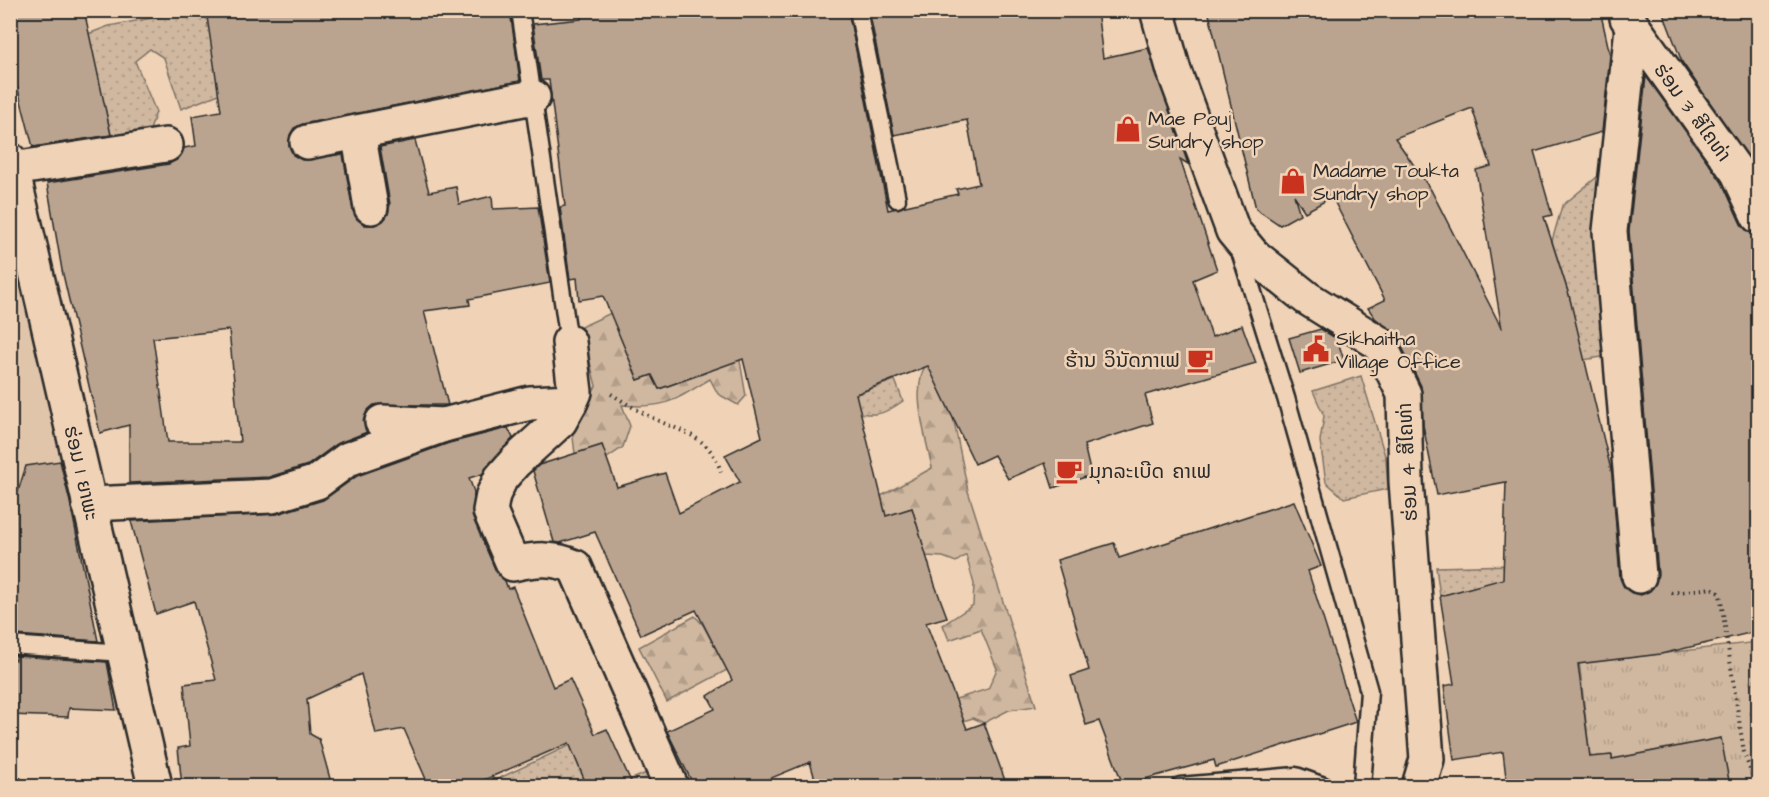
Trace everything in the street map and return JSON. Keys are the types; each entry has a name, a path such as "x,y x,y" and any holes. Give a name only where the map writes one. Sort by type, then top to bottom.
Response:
{"street":[{"name":"ຮ່ອມ 4 ສີໄຄທ່າ","path":"1157,10 1174,71 1233,231 1253,255 1307,298 1380,343 1404,394 1406,481 1427,759 1419,786"},
{"path":"1627,19 1610,231 1639,576"},
{"name":"ຮ່ອມ 3 ສີໄຄທ່າ","path":"1627,19 1738,173 1758,216"},
{"path":"307,142 533,97"},
{"path":"358,132 371,207"},
{"path":"11,164 166,145"},
{"name":"ຮ່ອມ 1 ຍາພະ","path":"11,164 155,786"},
{"path":"568,342 575,392 571,401 560,421 501,478 493,495 490,511 513,564 539,559 562,561 575,567 671,786"},
{"path":"89,504 272,496 317,482 348,459 444,425 530,403 571,401"},
{"path":"382,422 444,425"}],"lane":[{"path":"520,10 568,342"},
{"path":"858,10 897,199"},
{"path":"1233,231 1286,398 1369,691 1362,786"},
{"path":"10,645 124,653"},
{"path":"1180,786 1296,776 1324,786"},
{"path":"10,785 15,786"}],"path":[{"path":"603,388 655,420 697,436 717,458 722,475"},
{"path":"1639,576 1641,594 1648,596 1712,588 1719,594 1747,769 1756,786"}],"shaded area":[{"path":"10,246 70,502 96,632 11,625"}],"green space":[{"path":"189,11 207,11 219,94 181,109 164,58 150,49 135,61 156,112 149,133 112,139 88,34 109,26"},
{"path":"1603,172 1608,356 1583,360 1569,295 1552,241 1562,206"},
{"path":"613,312 663,322 620,336 638,380 652,375 659,389 705,373 691,331 738,349 746,396 738,405 718,394 710,379 669,402 649,406 622,405 630,426 623,447 607,458 602,445 575,454 572,429 596,386 581,327"},
{"path":"929,359 945,377 968,491 1036,706 1009,710 984,723 973,718 919,734 937,705 988,689 997,669 981,629 949,640 943,625 973,605 974,584 966,555 956,562 943,557 926,556 912,508 859,526 872,501 932,468 919,398 923,371"},
{"path":"1361,376 1386,459 1388,489 1344,498 1326,482 1320,441 1324,416 1313,391"},
{"path":"895,380 903,401 890,410 878,414 850,412 846,398"},
{"path":"1645,462 1649,463 1656,537 1651,538"},
{"path":"1622,562 1617,659 1481,585 1440,596 1436,567"},
{"path":"695,616 703,625 727,670 667,702 639,647"},
{"path":"1757,642 1758,786 1616,786 1612,755 1590,757 1579,661 1625,658"},
{"path":"570,745 587,786 488,786 487,784"},
{"path":"651,771 664,786 633,786 630,780"}],"building":[{"path":"10,10 84,10 111,135 33,147 10,59"},
{"path":"206,10 510,10 520,81 303,124 294,128 290,135 289,145 293,155 302,160 343,154 353,211 357,219 365,225 374,225 383,221 388,214 390,204 380,147 415,140 429,192 456,187 459,204 492,196 493,209 538,207 550,283 469,299 470,305 424,311 448,405 374,405 367,411 363,421 367,432 337,444 308,465 269,477 129,483 129,425 100,433 62,270 47,183 169,164 178,159 184,148 196,146 192,116 221,111","holes":["229,330 240,442 168,442 153,338"]},
{"path":"580,10 848,10 888,210 958,194 956,189 979,184 967,120 894,135 869,10 1097,10 1103,58 1148,48 1188,164 1180,159 1217,270 1193,280 1212,337 1242,325 1256,363 1145,395 1153,423 1084,445 1091,475 1053,488 1045,463 1008,479 994,455 975,464 928,366 856,394 886,516 912,508 947,617 926,623 967,729 984,723 1007,786 817,786 810,762 752,786 694,786 667,731 715,709 708,696 732,680 696,610 641,635 595,532 560,543 554,542 533,471 539,465 602,445 617,487 665,473 679,513 740,482 725,455 762,437 743,359 659,389 652,375 638,380 603,296 579,300 577,278 570,279 560,207 565,206 549,80 541,80 533,24 581,19"},
{"path":"1208,10 1600,10 1610,55 1602,132 1534,152 1552,215 1544,217 1569,295 1612,474 1620,578 1624,587 1632,593 1641,595 1650,591 1656,583 1658,574 1629,231 1646,76 1722,182 1741,224 1748,232 1758,234 1758,631 1661,654 1578,664 1590,757 1612,755 1612,759 1721,738 1730,786 1507,786 1503,752 1454,760 1444,686 1454,684 1440,596 1503,579 1506,482 1437,495 1423,425 1421,386 1396,335 1375,318 1368,308 1385,300 1332,197 1305,212 1294,195 1300,214 1280,225 1256,209","holes":["1472,108 1491,166 1476,170 1502,329 1431,190 1395,138"]},
{"path":"1662,10 1758,10 1758,173 1682,62"},
{"name":"Sikhaitha Village Office","path":"1321,329 1337,339 1344,360 1300,373 1289,338"},
{"path":"508,428 513,438 482,474 469,478 474,492 473,518 496,571 505,581 508,589 513,587 553,687 570,679 595,734 607,729 633,786 587,786 569,743 470,786 429,786 404,729 376,734 361,674 307,699 310,734 319,739 332,786 182,786 178,748 190,746 184,684 216,680 194,601 156,614 131,521 277,514 323,500 357,476 449,443"},
{"path":"60,461 98,641 15,635 10,587 10,517 26,466"},
{"path":"1294,501 1321,566 1308,571 1356,722 1216,767 1214,760 1123,785 1099,721 1086,725 1071,676 1089,670 1057,560 1114,543 1119,558"},
{"path":"16,656 107,662 116,710 69,708 68,717 10,715 10,659 16,660"}],"place":[{"name":"Mae Pouj Sundry shop","path":"1128,129"},
{"name":"Madame Toukta Sundry shop","path":"1293,181"},
{"name":"Sikhaitha Village Office","path":"1316,349"},
{"name":"ຮ້ານ ວິນັດກາເຟ","path":"1200,360"},
{"name":"ມຸກລະເບີດ ຄາເຟ","path":"1069,471"}]}
